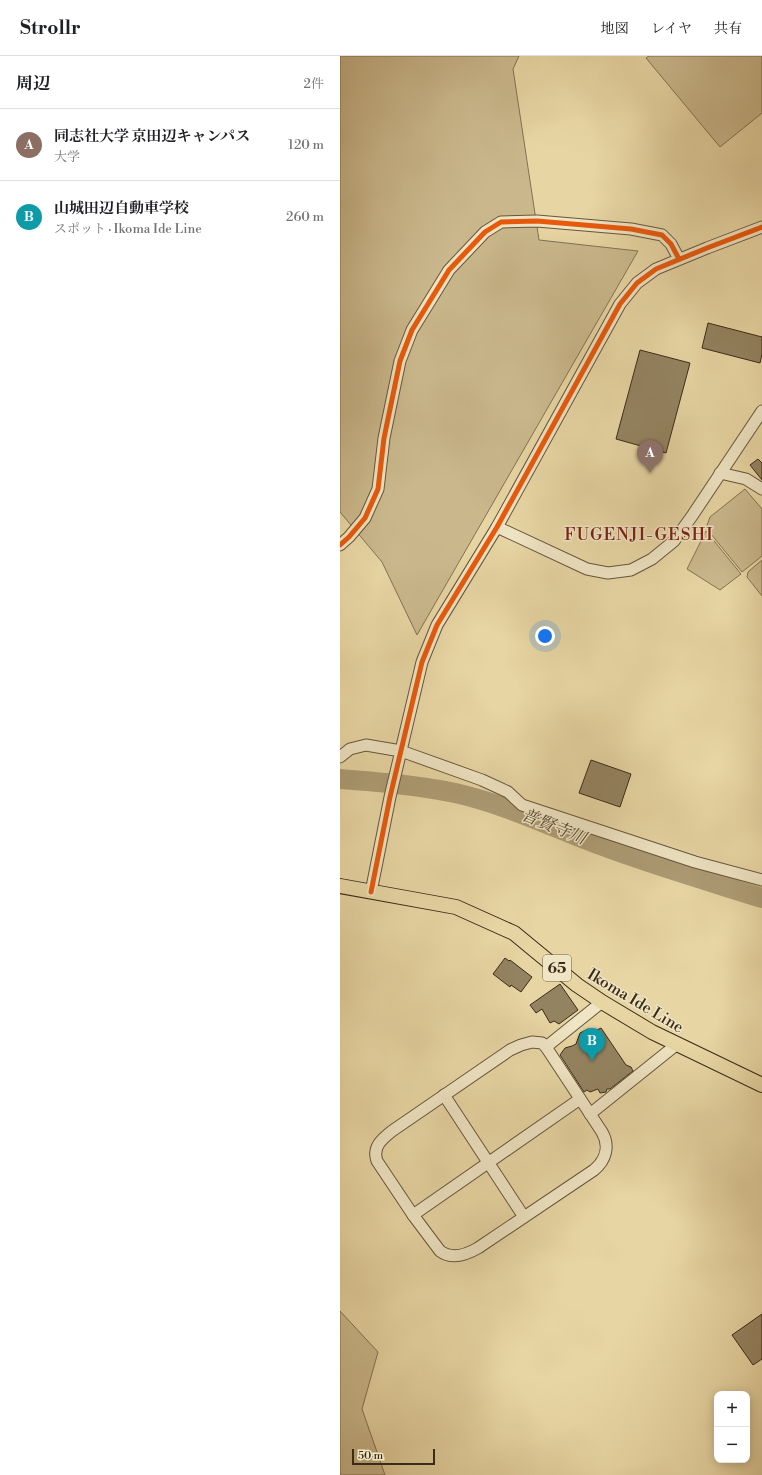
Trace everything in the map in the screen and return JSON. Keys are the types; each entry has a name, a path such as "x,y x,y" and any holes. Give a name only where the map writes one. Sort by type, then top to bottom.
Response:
{"main road":[{"name":"Ikoma Ide Line","path":"340,886 456,907 514,933 577,985 602,1002 676,1045 762,1085"}],"street":[{"path":"340,545 350,537 365,518 378,489 384,438 400,361 412,330 449,270 485,232 501,222 537,221 631,229 662,235 671,244 679,259"},
{"path":"371,892 390,797 422,662 437,625 497,527 620,304 637,283 656,269 762,227"},
{"path":"497,527 587,569 608,574 631,570 652,559 674,541 762,411"},
{"path":"720,473 746,479 762,489"},
{"path":"340,757 350,750 366,745 482,780 508,792 522,805 695,862 762,880"},
{"path":"546,1047 602,1002"},
{"path":"537,1042 546,1047 604,1136 606,1151 602,1162 594,1170 473,1251 461,1255 445,1255 440,1251 412,1215 377,1161 376,1156 376,1147 383,1139 392,1131 444,1095 516,1047 537,1042"},
{"path":"590,1114 676,1045"},
{"path":"444,1095 524,1217"},
{"path":"412,1215 580,1099"}],"shaded area":[{"path":"340,56 519,56 513,69 539,240 638,251 417,635 382,562 340,512"},
{"path":"649,56 762,56 762,113 720,147 646,58"},
{"path":"745,489 762,509 762,556 742,572 706,528 710,517"},
{"path":"706,531 741,574 720,590 687,569"},
{"path":"762,560 762,596 747,577 748,572"},
{"path":"340,1311 378,1352 362,1409 385,1475 340,1475"}],"building":[{"path":"708,323 762,337 762,354 760,363 702,348"},
{"path":"640,350 690,363 666,453 616,439"},
{"path":"758,459 762,463 762,480 750,465"},
{"path":"591,760 631,774 620,807 579,793"},
{"path":"505,958 509,961 510,960 532,977 521,992 511,985 510,987 493,974"},
{"path":"560,984 578,1010 559,1024 554,1021 550,1023 542,1009 536,1013 530,1005"},
{"path":"601,1028 626,1065 631,1067 633,1071 610,1089 607,1089 606,1092 600,1093 598,1089 590,1092 587,1090 584,1092 560,1055 565,1048 576,1044 580,1033 588,1029 595,1031"},
{"path":"762,1314 762,1359 753,1365 732,1335"}],"waterway":[{"name":"普賢寺川","path":"340,779 441,790 492,803 600,845 681,873 762,898"}],"cycle path":[{"path":"340,545 365,518 378,489 384,438 400,361 412,330 449,270 485,232 501,222 537,221 631,229 662,235 671,244 679,259"},
{"path":"371,892 390,797 422,662 437,625 497,527 620,304 637,283 656,269 762,227"}],"place":[{"name":"同志社大学 京田辺キャンパス","path":"650,473"},
{"name":"山城田辺自動車学校","path":"592,1061"}],"district":[{"name":"FUGENJI-GESHI","path":"639,534"}]}
